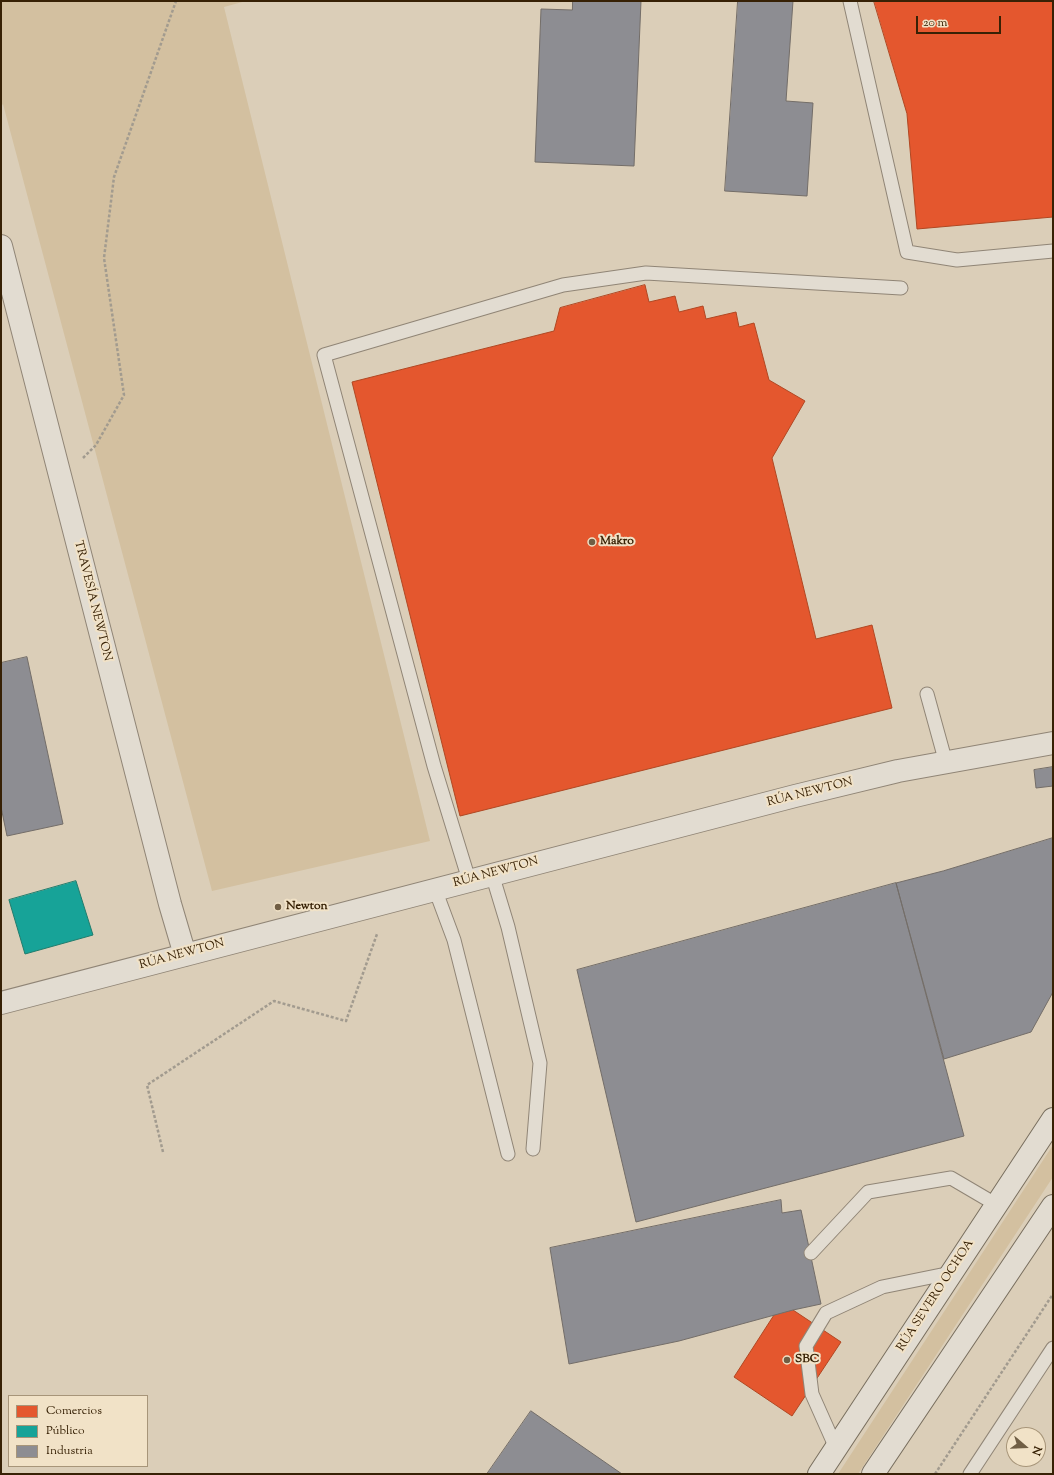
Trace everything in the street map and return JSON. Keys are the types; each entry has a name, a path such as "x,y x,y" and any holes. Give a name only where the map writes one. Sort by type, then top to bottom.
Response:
{"street":[{"name":"TRAVESÍA NEWTON","path":"1,246 170,904 185,955"},
{"name":"RÚA NEWTON","path":"1,1003 794,796 898,771 1053,743"},
{"name":"RÚA NEWTON","path":"993,754 1053,751"},
{"name":"RÚA SEVERO OCHOA","path":"819,1474 1053,1119"},
{"path":"874,1474 1053,1206"}],"lane":[{"path":"850,1 907,252 957,260 1053,251"},
{"path":"469,880 432,758 324,355 563,285 646,273 901,288"},
{"path":"927,694 946,763"},
{"path":"492,874 508,927 540,1063 533,1149"},
{"path":"435,890 454,940 508,1154"},
{"path":"811,1253 868,1192 951,1178 997,1205"},
{"path":"836,1448 812,1394 806,1346 826,1313 882,1287 951,1273"},
{"path":"970,1474 1053,1348"}],"path":[{"path":"61,479 96,445 124,395 104,258 114,177 176,1"},
{"path":"163,1152 147,1085 274,1001 346,1021 377,934"},
{"path":"936,1474 1053,1294"}],"shaded area":[{"path":"1,1 246,1 224,7 430,841 212,891 3,104 1,107"},
{"path":"1053,1145 1053,1177 858,1474 838,1474"}],"building: Comercios":[{"path":"874,1 1053,1 1053,217 917,229 907,114"},
{"name":"Makro","path":"645,285 649,302 675,296 679,312 703,306 706,319 736,312 739,327 754,323 769,380 805,401 772,458 816,639 872,625 892,708 460,816 352,382 554,331 560,308"},
{"name":"SBC","path":"793,1310 841,1342 792,1416 734,1377 774,1315"}],"building: Público":[{"path":"76,881 93,935 25,954 9,900"}],"building: Industria":[{"path":"573,1 641,1 634,166 535,162 541,9 572,10"},
{"path":"738,1 793,1 786,101 813,103 807,196 725,191"},
{"path":"27,657 63,824 7,836 1,807 1,663"},
{"path":"1053,767 1053,786 1036,788 1034,770"},
{"path":"1053,838 1053,992 1031,1032 944,1059 896,883 943,871"},
{"path":"896,883 964,1136 636,1222 577,970"},
{"path":"781,1200 782,1213 801,1210 821,1304 793,1310 679,1341 569,1364 550,1248"},
{"path":"531,1411 622,1474 487,1474"}],"place":[{"name":"Makro","path":"592,542"},
{"name":"Newton","path":"278,907"},
{"name":"SBC","path":"787,1360"}]}
